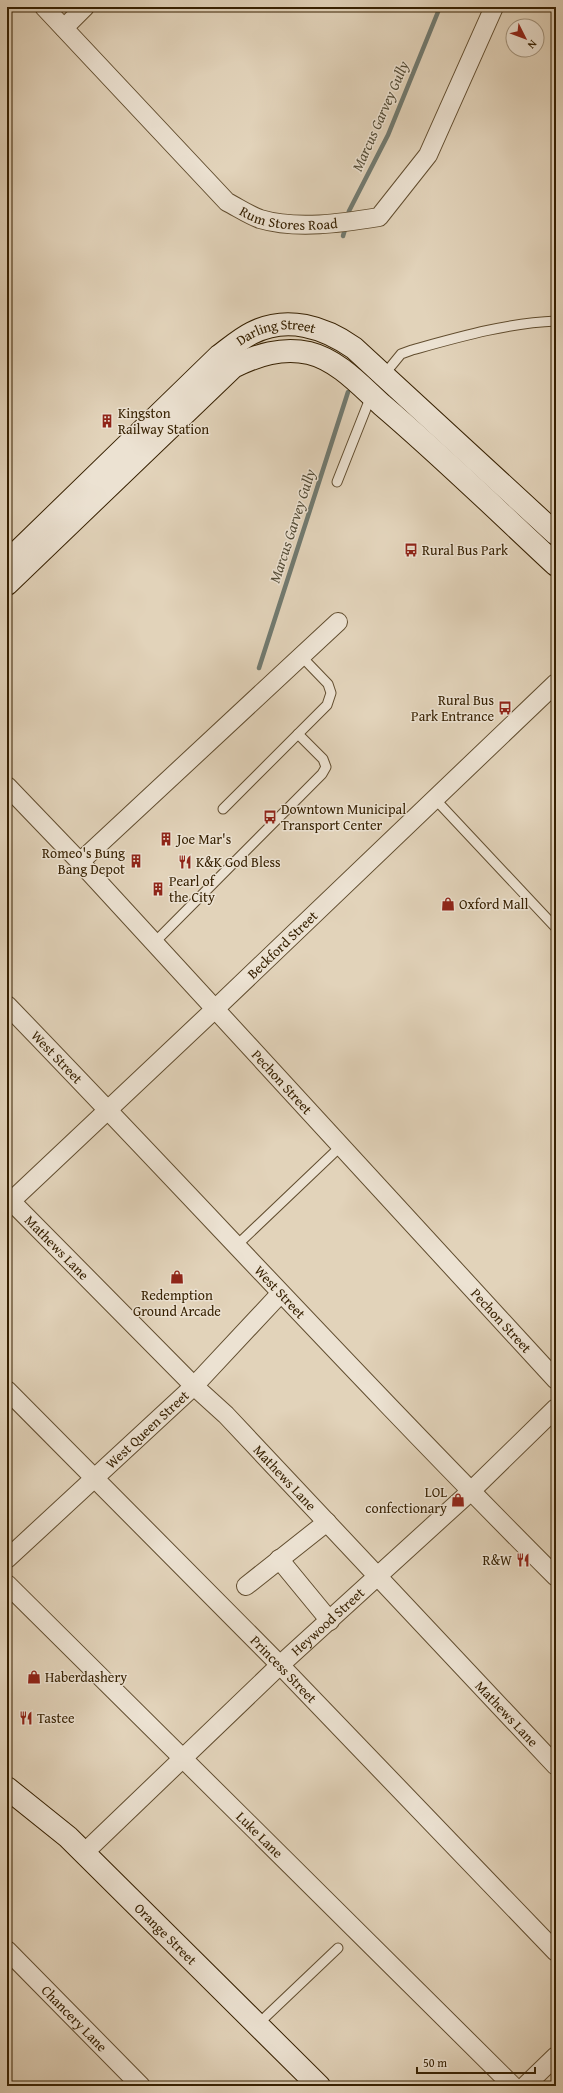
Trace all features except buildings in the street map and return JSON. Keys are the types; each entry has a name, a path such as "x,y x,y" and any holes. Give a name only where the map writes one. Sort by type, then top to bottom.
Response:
{"street":[{"name":"Rum Stores Road","path":"44,7 227,202 258,218 280,223 310,223 379,217 428,155 494,7"},
{"path":"64,28 85,7"},
{"name":"Darling Street","path":"7,562 219,356 252,332 276,325 289,324 323,329 339,337 354,348 401,421 556,565"},
{"name":"Darling Street","path":"7,584 233,367 266,353 286,351 309,353 325,359 341,369 416,404 556,534"},
{"path":"401,421 416,404"},
{"path":"80,862 338,622"},
{"name":"Beckford Street","path":"8,1201 109,1110 556,683"},
{"name":"Pechon Street","path":"7,786 80,862 556,1380"},
{"name":"West Street","path":"7,1005 109,1110 280,1294 556,1577"},
{"name":"Mathews Lane","path":"8,1201 194,1386 226,1415 556,1766"},
{"name":"West Queen Street","path":"7,1559 93,1477 194,1386 280,1294"},
{"name":"Princess Street","path":"7,1390 280,1665 556,1952"},
{"name":"Heywood Street","path":"84,1853 280,1665 379,1577 471,1491 556,1408"},
{"path":"246,1586 327,1522"},
{"path":"279,1559 330,1620"},
{"name":"Luke Lane","path":"7,1584 513,2086"},
{"name":"Orange Street","path":"7,1788 84,1853 319,2086"},
{"name":"Chancery Lane","path":"7,1950 141,2086"},
{"path":"525,2086 556,2056"}],"lane":[{"path":"336,482 377,385 401,354 507,326 529,322 556,321"},
{"path":"223,809 327,705 331,692 328,684 301,656"},
{"path":"154,943 322,774 326,767 323,759 298,734"},
{"path":"435,799 556,928"},
{"path":"236,1246 341,1146"},
{"path":"258,2025 338,1948"}],"waterway":[{"name":"Marcus Garvey Gully","path":"347,218 349,211 388,135 440,7"},
{"name":"Marcus Garvey Gully","path":"343,236 346,226"},
{"name":"Marcus Garvey Gully","path":"259,668 348,392"}],"place":[{"name":"Kingston Railway Station","path":"107,421"},
{"name":"Rural Bus Park","path":"411,550"},
{"name":"Rural Bus Park Entrance","path":"505,708"},
{"name":"Downtown Municipal Transport Center","path":"270,817"},
{"name":"Joe Mar's","path":"166,839"},
{"name":"Romeo's Bung Bang Depot","path":"136,861"},
{"name":"K&K God Bless","path":"185,862"},
{"name":"Pearl of the City","path":"158,889"},
{"name":"Oxford Mall","path":"448,904"},
{"name":"Redemption Ground Arcade","path":"177,1277"},
{"name":"LOL confectionary","path":"458,1500"},
{"name":"R&W","path":"523,1560"},
{"name":"Haberdashery","path":"34,1677"},
{"name":"Tastee","path":"26,1718"}]}
